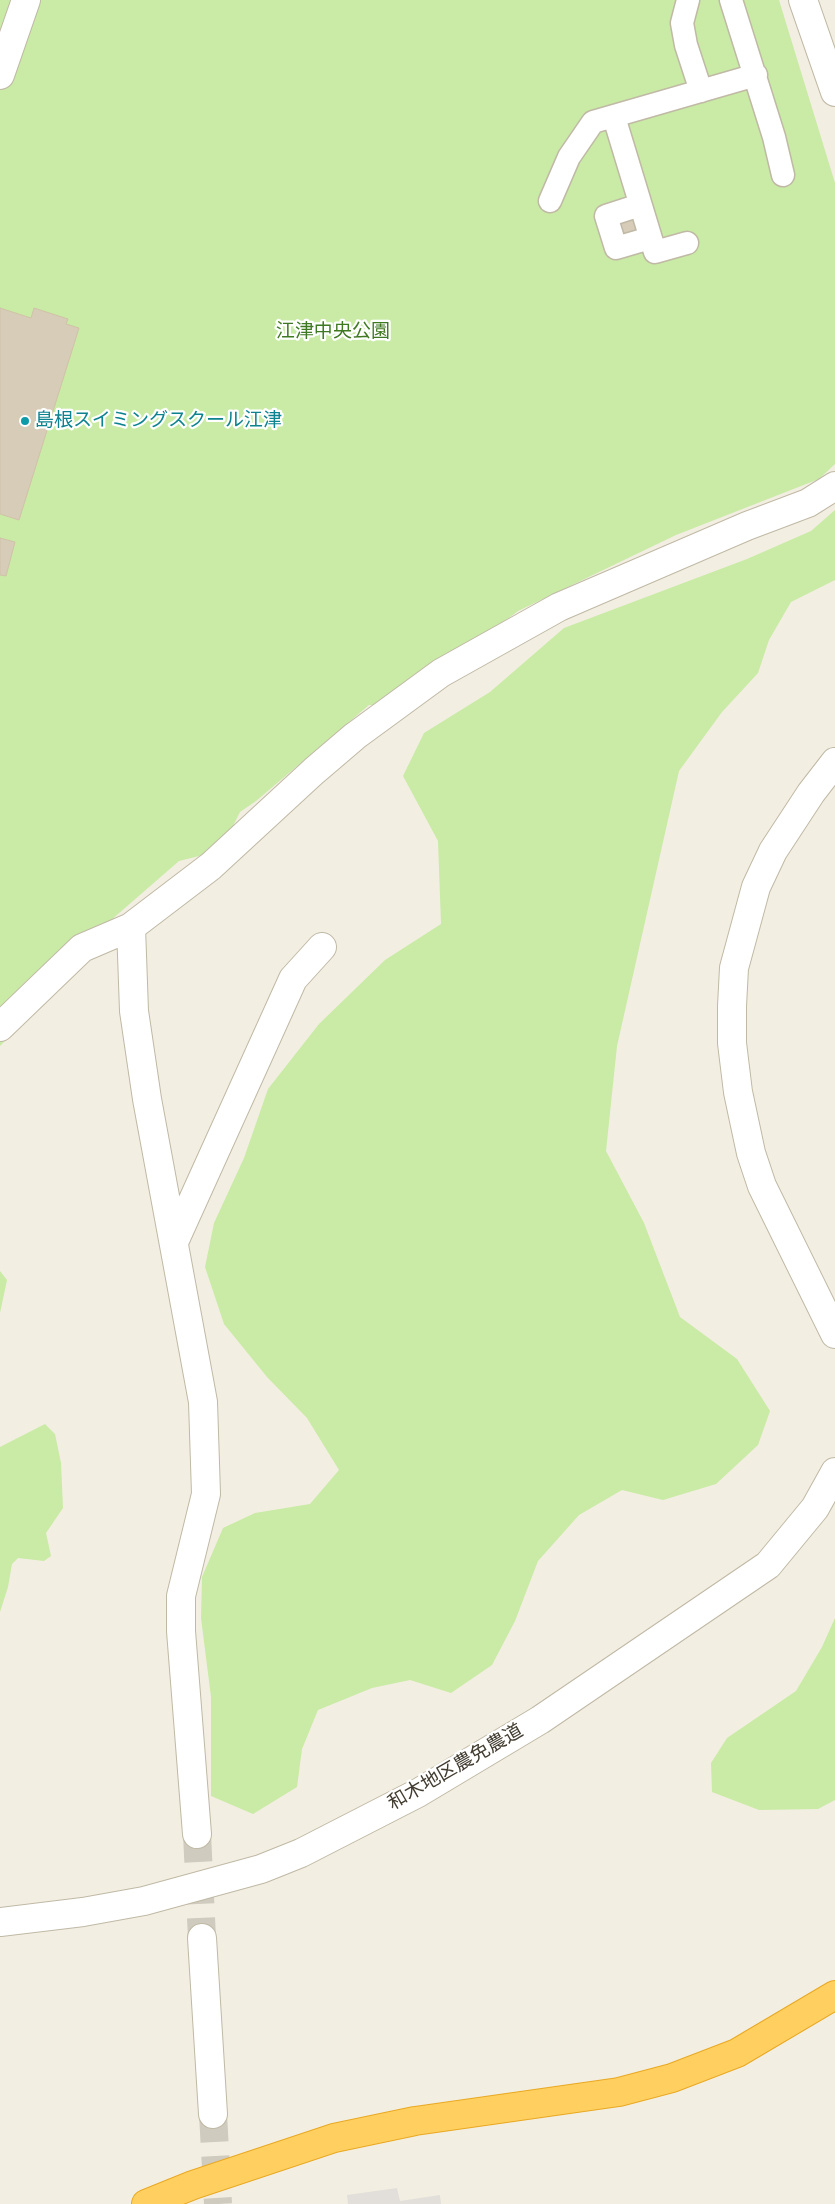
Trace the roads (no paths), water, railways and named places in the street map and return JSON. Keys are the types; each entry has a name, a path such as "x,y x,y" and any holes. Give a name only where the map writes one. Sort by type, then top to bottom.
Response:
{"highway":[{"path":"146,2204 193,2185 334,2138 415,2120 619,2092 672,2078 737,2053 835,1995"}],"street":[{"path":"0,75 26,0"},
{"path":"688,0 682,23 686,45 702,91"},
{"path":"731,0 756,75 783,175"},
{"path":"804,0 835,92"},
{"path":"550,201 569,157 593,122 756,75"},
{"path":"614,117 654,252 687,244"},
{"path":"640,205 606,216 616,248 650,238"},
{"path":"0,1027 82,948 130,927 211,866 281,800 355,736 441,672 559,607 747,526 808,503 835,486"},
{"path":"835,762 811,792 773,851 756,887 734,968 732,1006 732,1043 738,1092 752,1153 762,1186 835,1334"},
{"path":"130,927 134,1011 147,1098 203,1402 206,1494 180,1596 197,1834"},
{"path":"174,1242 293,980 322,947"},
{"name":"和木地区農免農道","path":"0,1922 83,1912 144,1901 261,1869 301,1853 418,1793 540,1720 768,1565 815,1508 835,1472"},
{"path":"202,1938 213,2114"}],"tunnel":[{"path":"197,1834 202,1938"},
{"path":"213,2114 218,2204"}],"place":[{"name":"島根スイミングスクール江津","path":"25,421"}],"park label":[{"name":"江津中央公園","path":"333,332"}]}
